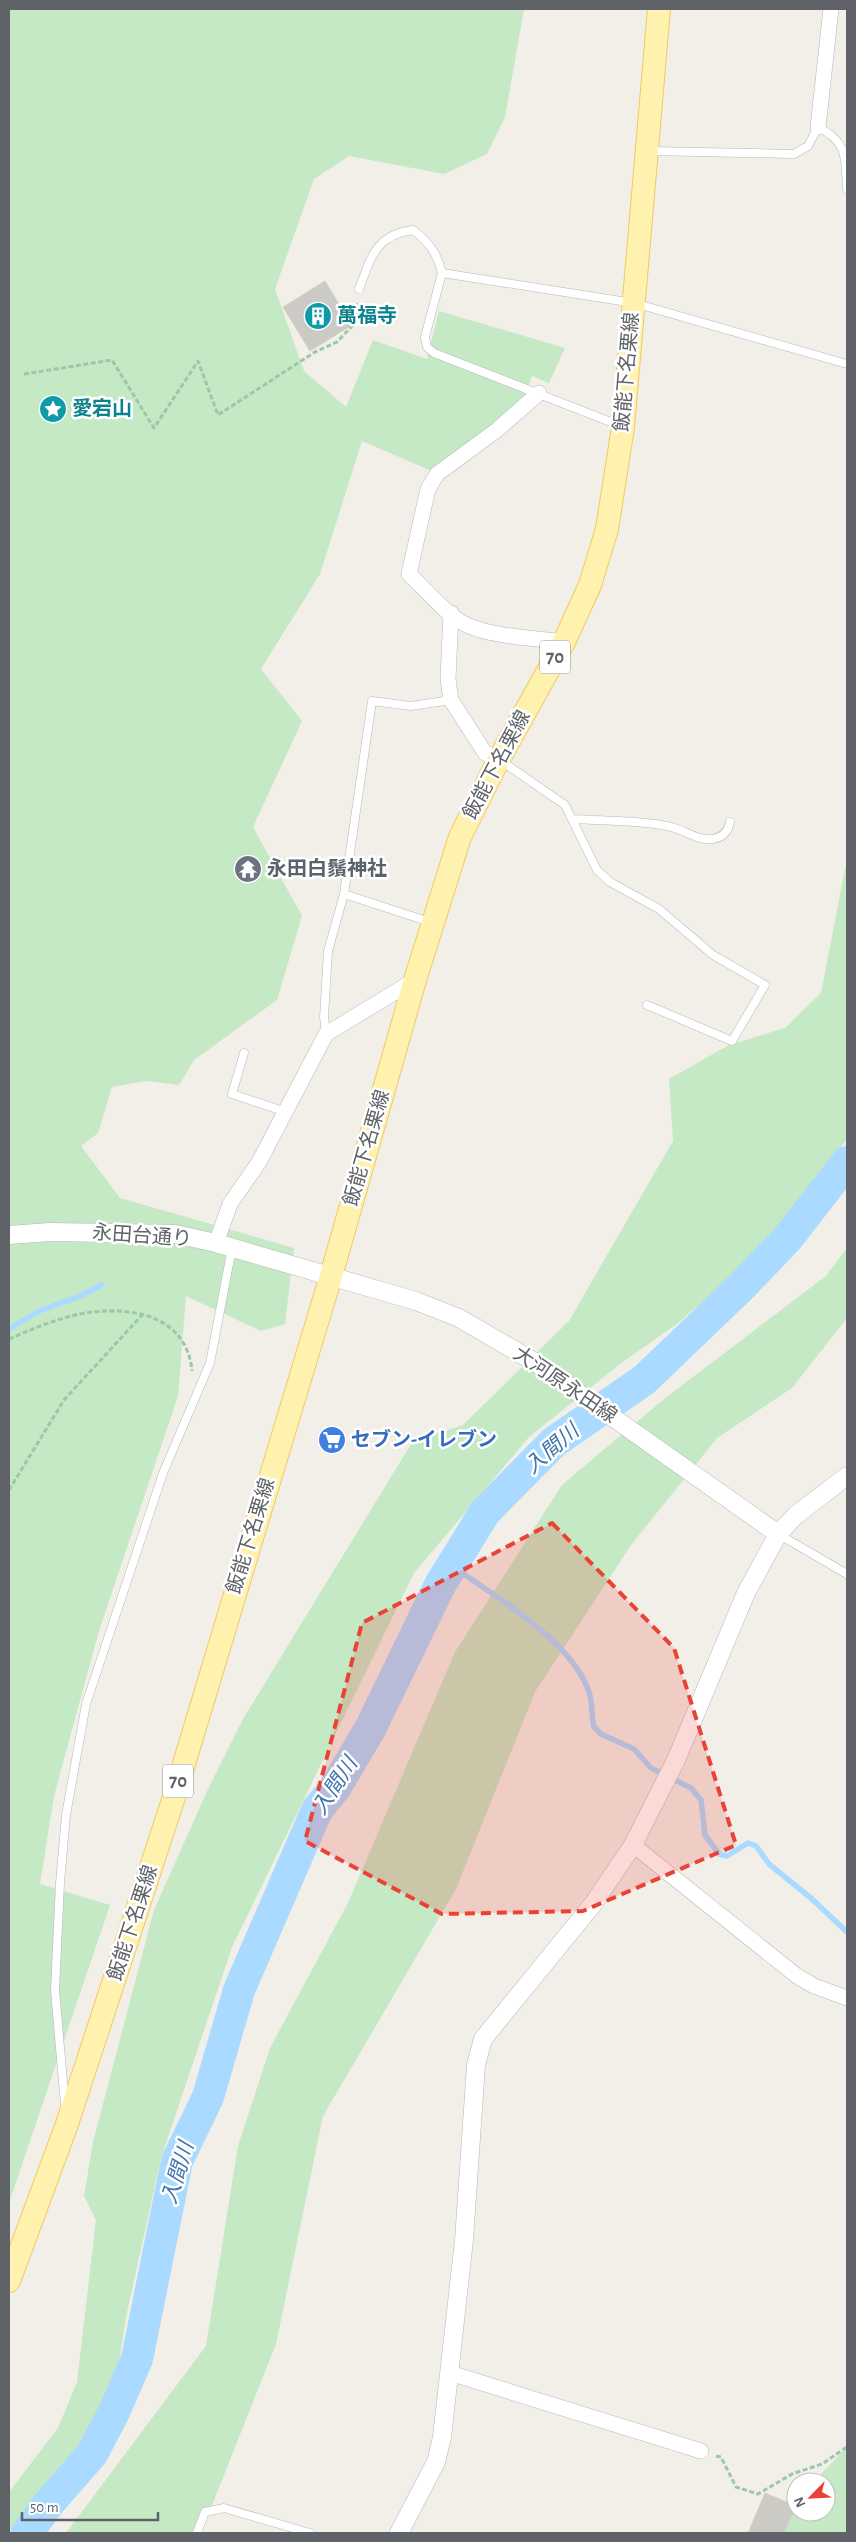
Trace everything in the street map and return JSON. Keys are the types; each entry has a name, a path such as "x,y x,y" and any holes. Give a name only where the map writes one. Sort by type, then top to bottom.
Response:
{"main road":[{"name":"飯能下名栗線","path":"9,2282 67,2124 174,1797 331,1276 415,980 460,837 499,759 564,642 590,585 607,529 623,427 659,9"}],"street":[{"path":"818,127 831,9"},
{"path":"539,393 497,430 437,474 428,489 409,574 451,613 469,626 502,634 564,642"},
{"path":"451,613 448,679 451,700 485,753 499,759"},
{"path":"224,1245 230,1204 259,1162 326,1034 415,980"},
{"name":"永田台通り","path":"9,1235 149,1232 175,1234 224,1245 331,1276"},
{"name":"大河原永田線","path":"331,1276 416,1301 459,1318 533,1361 778,1534"},
{"path":"399,2533 436,2462 442,2437 464,2240 478,2054 491,2027 593,1904 633,1845 676,1760 746,1593 778,1534 796,1515 847,1476"},
{"path":"633,1845 796,1976 814,1986 847,1998"},
{"path":"450,2373 701,2452"}],"lane":[{"path":"646,151 794,154 808,146 818,127 834,135 840,144 844,156 847,189"},
{"path":"360,289 374,250 400,232 412,230 426,240 438,256 442,273 425,337 427,347 434,353 623,427"},
{"path":"442,273 634,303 847,364"},
{"path":"326,1034 324,1017 328,951 344,894 372,701 411,706 451,700"},
{"path":"499,759 552,794 565,805 596,870 610,882 659,908 713,955 764,986 732,1041 647,1005"},
{"path":"573,819 668,826 703,839 720,837 728,830 730,822"},
{"path":"344,894 432,923"},
{"path":"244,1053 232,1094 286,1112"},
{"path":"67,2124 55,1990 66,1815 86,1704 163,1473 210,1363 224,1245"},
{"path":"778,1534 847,1574"},
{"path":"197,2533 204,2512 224,2508 310,2533"}],"path":[{"path":"24,374 112,360 154,428 198,361 218,415 315,352 337,342 354,324 360,289"},
{"path":"9,1339 39,1326 92,1312 143,1313 173,1328 184,1346 192,1367 195,1399"},
{"path":"9,1490 64,1400 143,1313"},
{"path":"701,2452 721,2457 736,2487 758,2494 792,2474 822,2464 847,2446"}],"highlighted area":[{"path":"552,1523 674,1648 736,1845 583,1911 442,1914 305,1841 362,1623"}],"green space":[{"path":"9,9 524,9 505,117 487,154 444,174 349,156 314,179 275,289 304,371 346,407 373,340 427,359 439,311 565,348 549,383 532,376 524,399 434,472 362,441 320,574 261,669 302,721 253,827 302,916 277,1000 194,1060 179,1085 146,1081 112,1087 98,1133 81,1146 120,1198 294,1248 285,1324 261,1331 186,1296 178,1396 99,1631 54,1796 40,1884 110,1905 9,2203"},
{"path":"847,859 847,1139 764,1249 678,1323 620,1364 529,1437 414,1573 232,1947 161,2158 126,2317 115,2390 82,2442 17,2531 9,2533 9,2492 58,2428 77,2382 96,2220 84,2196 93,2142 154,1910 208,1789 243,1719 413,1441 463,1425 569,1321 673,1141 669,1079 729,1045 785,1028 821,993"},
{"path":"847,1248 847,1318 792,1388 717,1438 631,1545 535,1692 456,1889 323,2116 276,2344 201,2533 66,2533 206,2346 238,2146 270,2048 348,1903 455,1652 562,1485 664,1399 826,1276"},
{"path":"847,2447 847,2533 772,2533 786,2514 786,2522 836,2522 836,2472 823,2472"}],"building":[{"name":"萬福寺","path":"325,281 352,325 310,351 283,307"},
{"path":"765,2493 786,2502 786,2522 789,2522 784,2533 748,2533"}],"waterway":[{"name":"入間川","path":"27,2533 49,2503 92,2454 114,2412 137,2359 177,2161 208,2097 239,1990 317,1810 335,1788 370,1729 440,1585 485,1512 554,1442 644,1380 740,1288 787,1239 847,1162"},
{"path":"9,1329 39,1311 81,1296 101,1285"},
{"path":"451,1565 528,1620 564,1653 578,1670 588,1689 591,1698 594,1727 601,1734 634,1749 651,1768 691,1788 701,1800 705,1835 719,1854 727,1856 748,1843 756,1846 769,1864 812,1899 847,1932"}],"place":[{"name":"萬福寺","path":"318,316"},
{"name":"愛宕山","path":"53,409"},
{"name":"永田白鬚神社","path":"248,869"},
{"name":"セブン-イレブン","path":"332,1440"}]}
